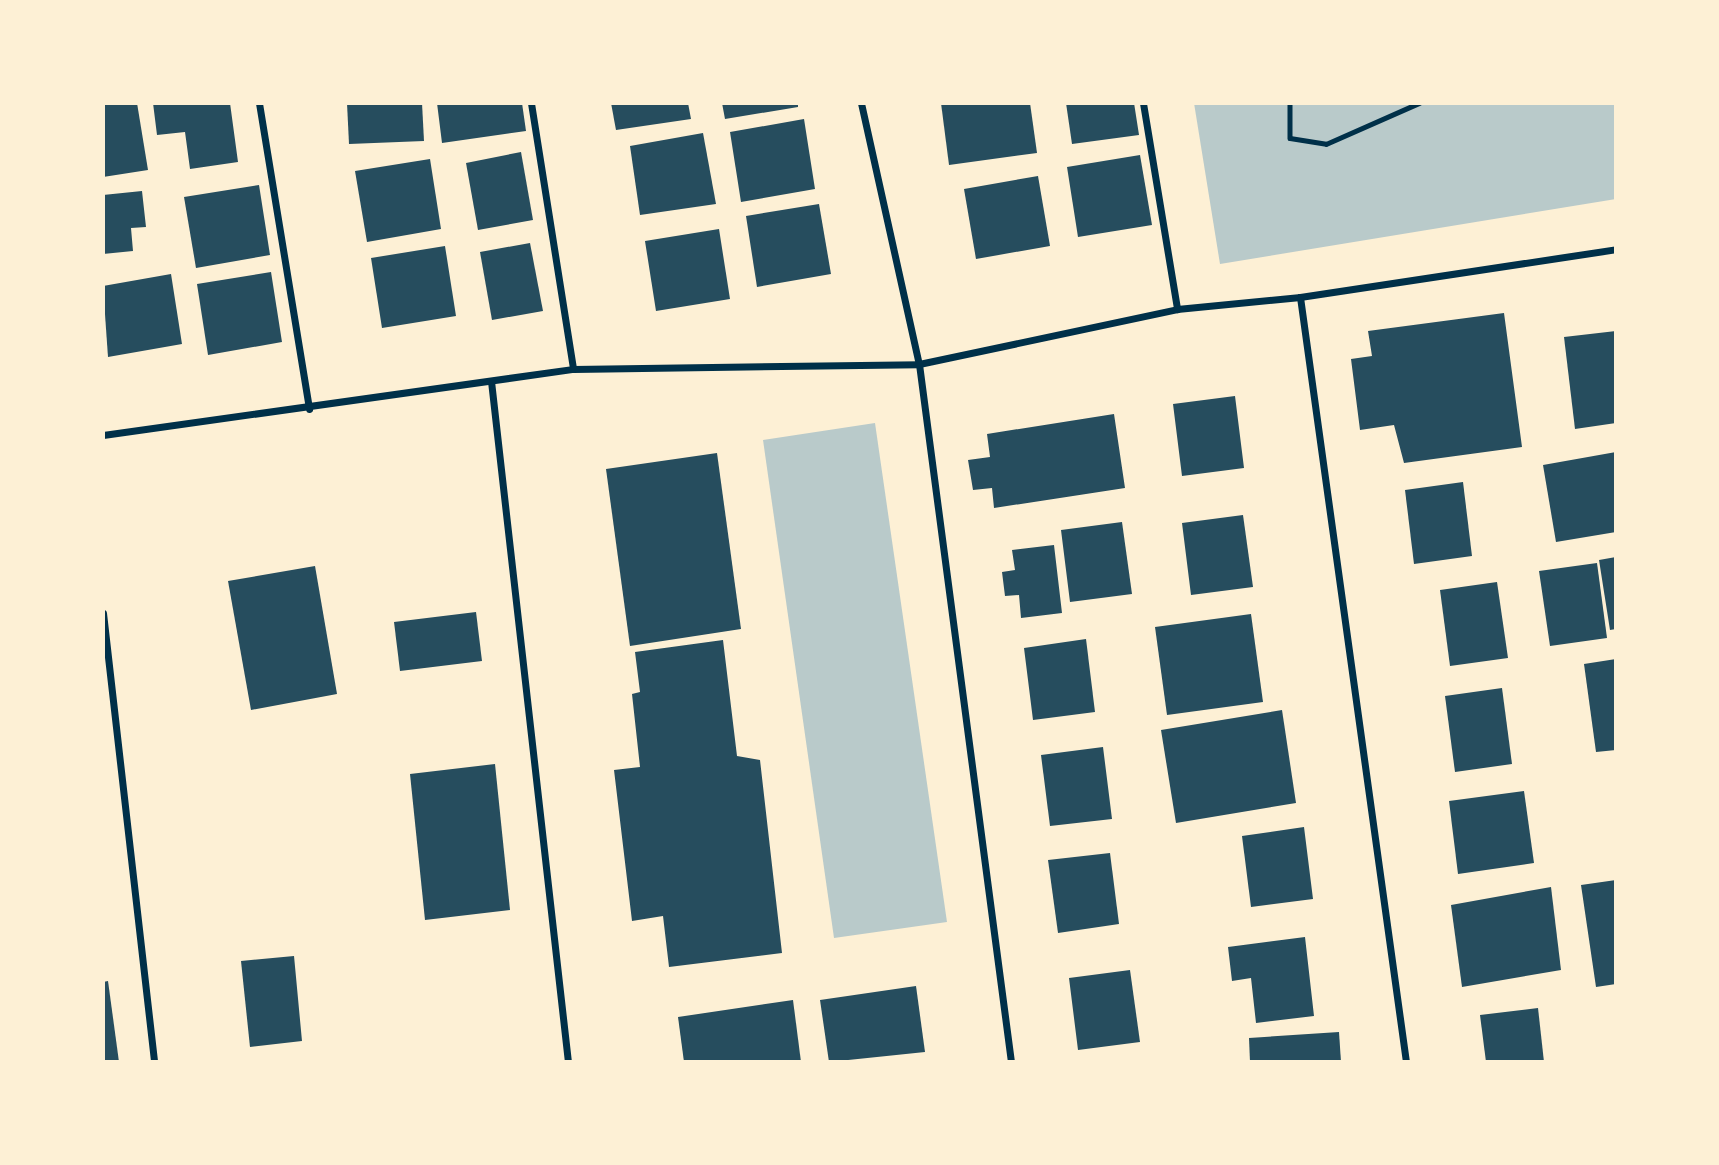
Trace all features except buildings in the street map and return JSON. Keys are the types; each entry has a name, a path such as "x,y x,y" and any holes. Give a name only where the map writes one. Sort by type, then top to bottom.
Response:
{"street":[{"path":"259,103 309,409"},
{"path":"531,103 573,369"},
{"path":"862,103 919,364 1011,1062"},
{"path":"1143,103 1177,309"},
{"path":"103,435 309,409 573,369 919,364 1177,309 1300,297 1616,249"},
{"path":"1300,297 1406,1062"},
{"path":"491,381 568,1062"},
{"path":"103,612 154,1062"}],"path":[{"path":"1290,103 1290,138 1326,144 1419,103"}],"shaded area":[{"path":"1194,103 1616,103 1616,199 1220,264"},
{"path":"875,423 947,922 834,938 763,440"}]}
